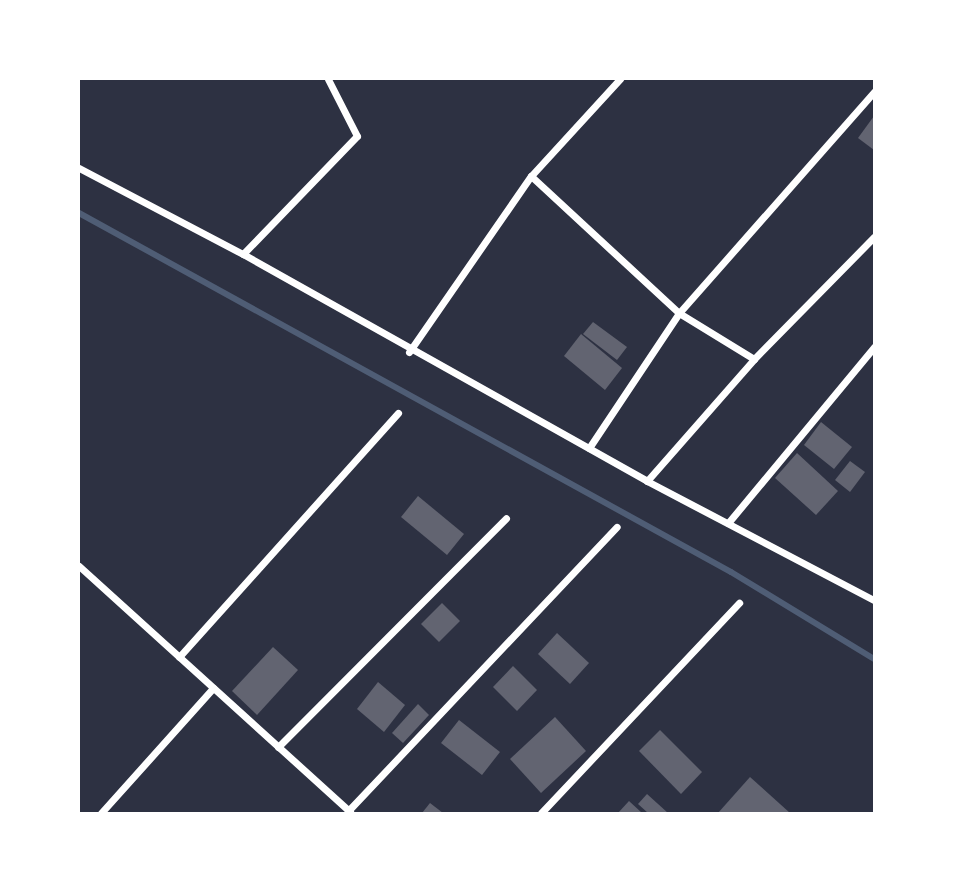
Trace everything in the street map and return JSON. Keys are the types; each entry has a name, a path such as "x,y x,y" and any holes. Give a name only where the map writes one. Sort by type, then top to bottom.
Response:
{"street":[{"path":"243,254 358,136 328,79"},
{"path":"410,352 531,176 620,79"},
{"path":"589,448 679,313 874,92"},
{"path":"79,168 243,254 410,352 647,481 874,600"},
{"path":"531,176 679,313 754,359"},
{"path":"647,481 754,359 874,237"},
{"path":"728,523 874,347"},
{"path":"179,657 398,412"},
{"path":"278,747 506,518"},
{"path":"79,566 350,812 617,527"},
{"path":"541,813 739,603"},
{"path":"101,813 213,688"}],"building":[{"path":"874,116 874,150 858,138"},
{"path":"593,322 627,347 617,360 583,334"},
{"path":"581,334 622,368 605,390 564,356"},
{"path":"821,422 852,447 834,469 804,445"},
{"path":"797,453 838,491 816,515 775,478"},
{"path":"850,461 865,472 850,492 835,480"},
{"path":"418,496 464,534 447,555 401,517"},
{"path":"442,603 460,621 439,642 421,624"},
{"path":"557,633 589,663 570,684 538,654"},
{"path":"273,647 298,670 257,715 232,691"},
{"path":"513,666 537,690 517,711 493,687"},
{"path":"378,682 405,705 384,732 357,709"},
{"path":"418,704 429,715 403,743 392,733"},
{"path":"555,717 586,751 541,793 510,759"},
{"path":"459,720 500,752 482,775 441,743"},
{"path":"660,730 702,772 681,794 639,751"},
{"path":"750,777 790,813 718,813"},
{"path":"647,794 668,813 648,813 638,804"},
{"path":"629,801 642,813 618,813"},
{"path":"430,803 443,813 422,813"}],"waterway":[{"path":"79,213 731,572 874,659"}]}
